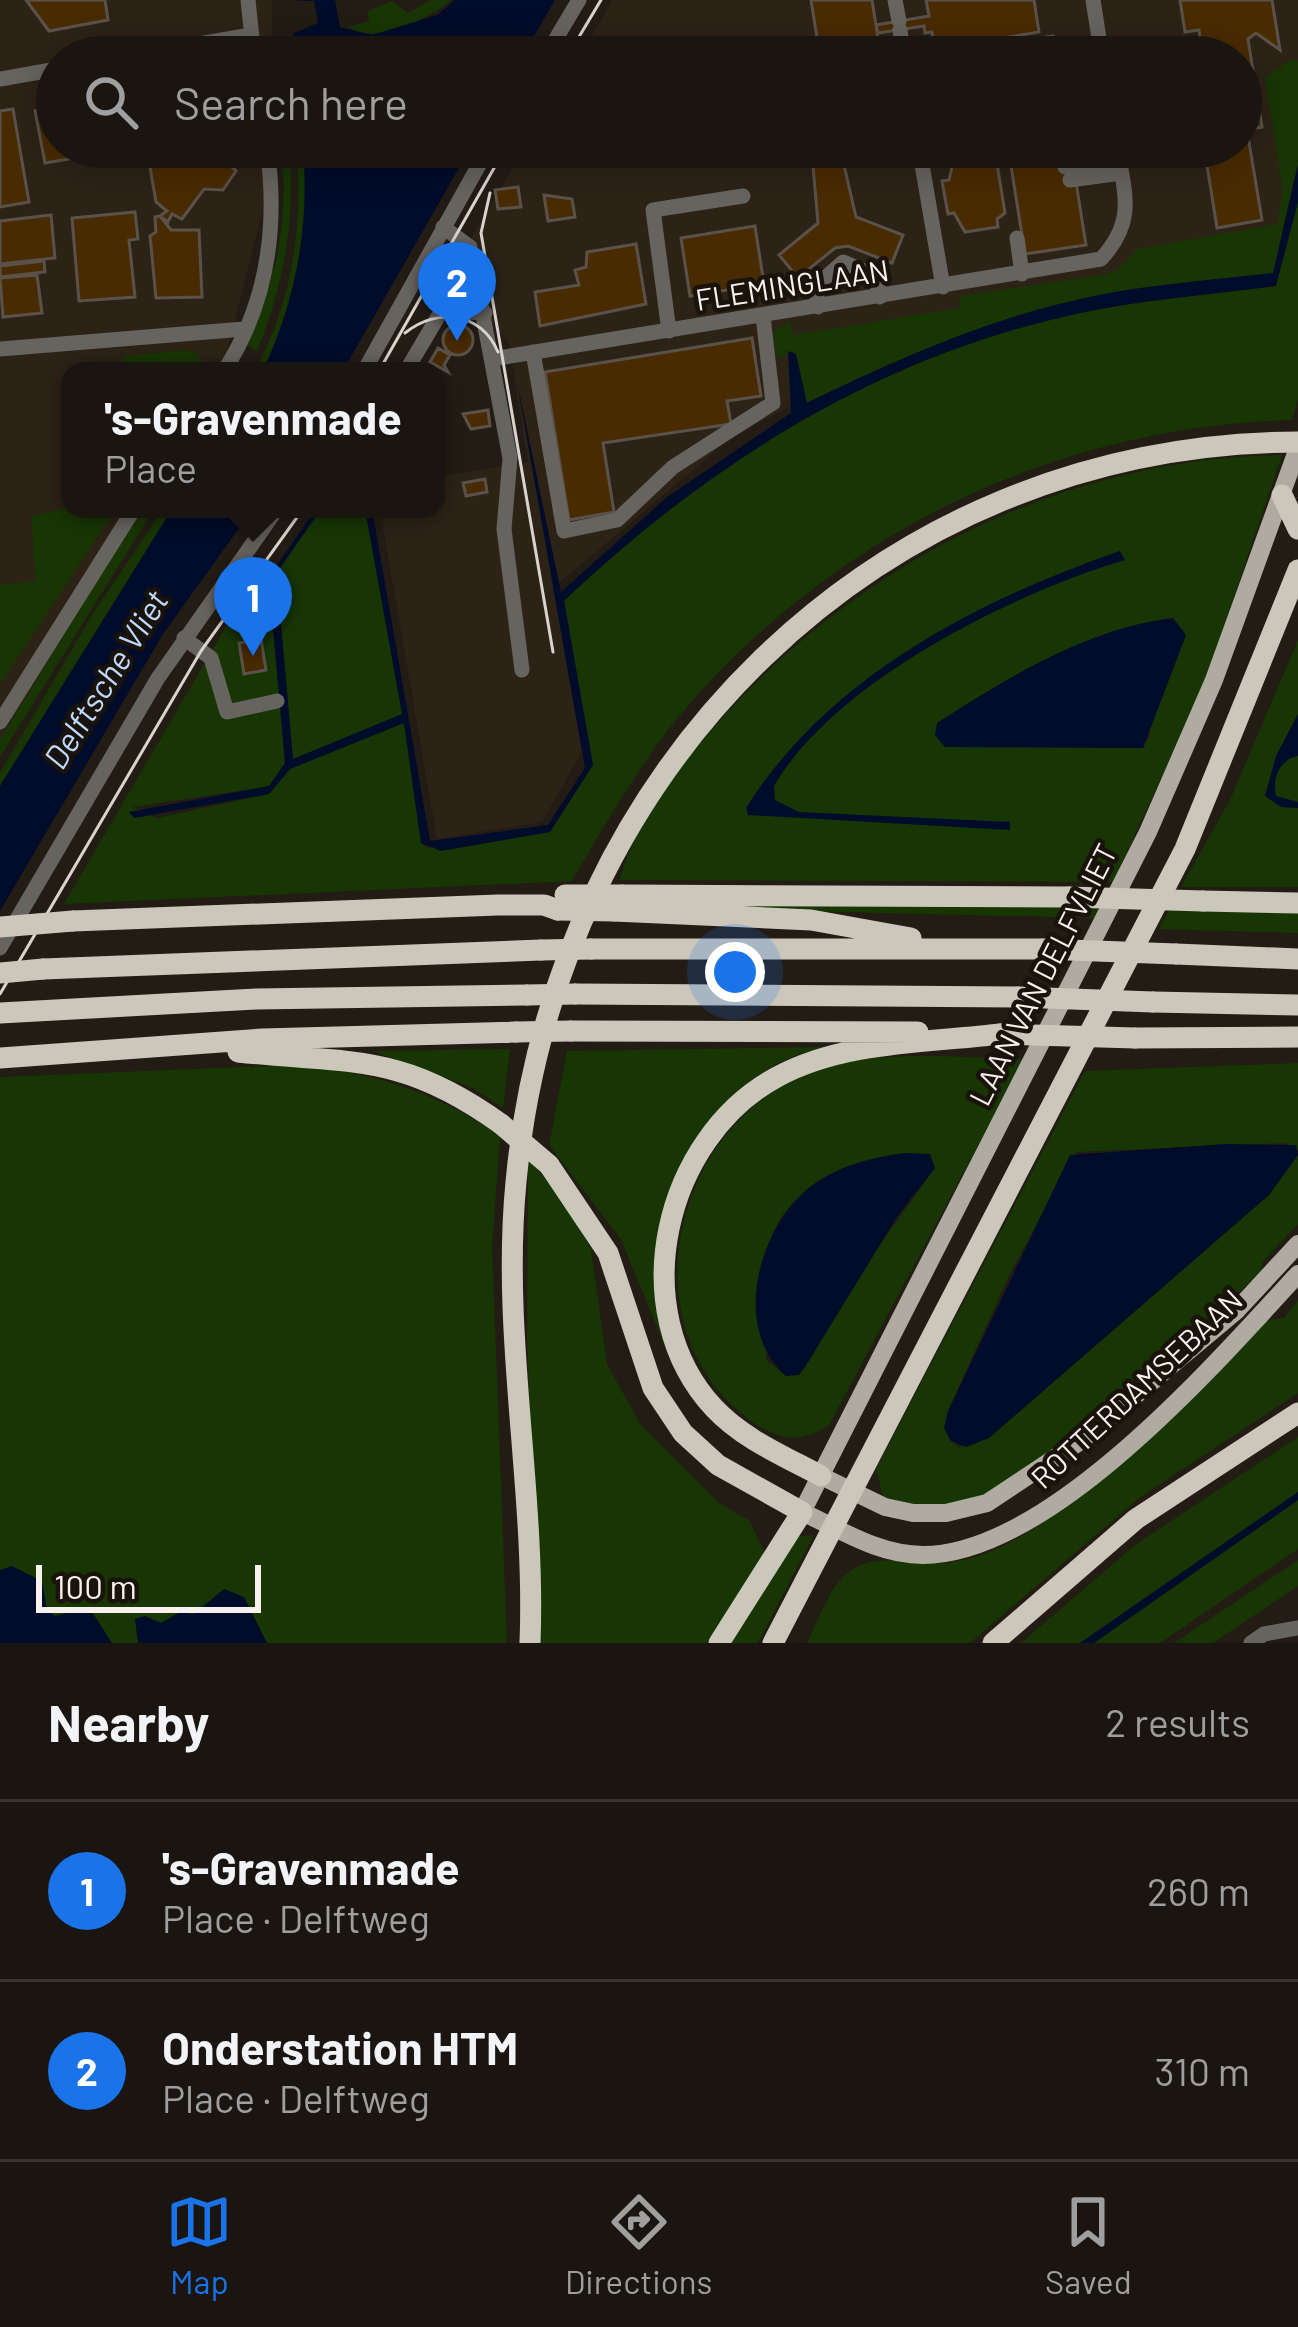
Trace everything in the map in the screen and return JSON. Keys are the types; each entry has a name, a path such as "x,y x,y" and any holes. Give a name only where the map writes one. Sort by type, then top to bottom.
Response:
{"highway":[{"path":"530,1643 513,1319 515,1186 524,1116 558,972 592,890 638,810 732,687 783,638 877,565 971,514 1064,477 1133,458 1258,442 1298,445"},
{"path":"1282,495 1298,529"},
{"path":"773,1643 1185,849 1298,570"},
{"path":"0,927 556,903 1068,897 1298,902"},
{"path":"618,903 811,920 971,948"},
{"path":"0,973 591,949 971,948 1298,959"},
{"path":"9,1012 256,999 575,994 1018,997 1298,1005"},
{"path":"0,1058 263,1040 571,1030 1298,1037"},
{"path":"821,1476 734,1426 693,1379 669,1317 664,1277 677,1197 693,1160 718,1126 775,1078 848,1052 1000,1034"},
{"path":"196,1047 377,1063 444,1088 501,1124 549,1165 608,1253 653,1388 683,1433 718,1465 802,1512 719,1643"},
{"path":"993,1643 1136,1519 1298,1413"}],"main road":[{"name":"LAAN VAN DELFVLIET","path":"802,1512 1148,832 1214,680 1298,445"},
{"name":"ROTTERDAMSEBAAN","path":"821,1476 885,1507 922,1514 965,1510 1010,1491 1082,1440 1237,1310 1298,1244"},
{"name":"ROTTERDAMSEBAAN","path":"802,1512 888,1551 923,1555 984,1544 1041,1516 1192,1383 1298,1274"}],"street":[{"path":"245,36 251,35 248,0"},
{"path":"558,36 579,0"},
{"path":"895,0 901,36"},
{"path":"1093,0 1099,36"},
{"path":"0,79 36,73"},
{"path":"228,362 265,282 273,225 268,168"},
{"path":"369,362 477,168"},
{"path":"928,168 943,287"},
{"path":"1066,171 1079,168"},
{"name":"FLEMINGLAAN","path":"492,359 1100,259 1121,237 1126,207 1120,168"},
{"path":"670,331 653,209 743,196"},
{"path":"443,227 470,247 510,458 504,529 522,670"},
{"path":"1017,238 1022,274"},
{"path":"818,307 816,286 843,262 876,276 880,297"},
{"path":"412,362 476,273"},
{"path":"445,310 484,313"},
{"path":"533,352 564,531 617,520 673,467 773,403 763,316"},
{"path":"0,349 244,329"},
{"path":"0,722 128,518"},
{"path":"0,948 184,638 271,518"},
{"path":"184,638 211,658 227,712 277,701"},
{"path":"1251,1643 1264,1634 1298,1628"}],"shaded area":[{"path":"0,0 272,0 272,36 36,36 36,168 271,168 271,177 224,362 61,362 61,518 134,518 0,743"},
{"path":"613,0 1298,0 1298,274 855,371 731,438 553,588 582,751 542,822 437,839 382,518 445,518 445,476 528,462 509,343 450,274 513,168 1262,168 1262,36 592,36"}],"green space":[{"path":"431,0 451,0 387,32 349,27 369,21 368,11 392,1 408,13"},
{"path":"1293,58 1298,62 1298,164 1273,273 1121,291 1023,314 913,354 806,403 793,351 777,358 773,333 789,320 793,335 960,308 960,296 1103,275 1119,269 1137,249 1277,224 1283,190 1265,78"},
{"path":"282,168 291,168 281,276 257,351 244,343 274,270 284,196"},
{"path":"297,168 304,168 298,262 274,344 267,362 260,362 278,318 292,262"},
{"path":"1298,202 1298,399 1292,420 1207,427 1125,442 1045,465 969,495 896,533 826,579 761,631 701,691 648,758 572,881 64,904 224,630 242,605 254,598 273,628 285,763 270,786 133,807 157,818 269,794 290,769 404,722 421,843 427,848 545,833 593,765 564,600 623,547 749,453 816,413 958,348 1034,324 1112,307 1275,286"},
{"path":"187,350 199,355 201,362 123,362 123,356"},
{"path":"1282,455 1203,688 1113,882 620,880 646,818 686,761 771,668 833,615 900,569 970,530 1044,499 1121,476 1201,461","holes":["1135,627 1150,736 1143,748 945,747 935,735 1029,670"]},
{"path":"61,509 61,518 110,518 0,684 0,585 36,581 31,516"},
{"path":"135,518 148,518 0,757 0,740"},
{"path":"157,518 166,518 0,786 0,773 92,615"},
{"path":"315,518 367,518 403,714 293,760 281,625 261,596"},
{"path":"1298,640 1298,714 1277,755 1298,756 1298,887 1181,887 1231,798"},
{"path":"876,901 1101,909 1096,918 673,908"},
{"path":"1171,906 1298,913 1298,933 1159,929"},
{"path":"827,1047 755,1077 725,1102 680,1166 665,1203 655,1280 675,1371 621,1239 549,1145 567,1051"},
{"path":"510,1049 503,1108 473,1088 373,1051"},
{"path":"903,1056 1024,1059 829,1425 808,1436 787,1437 747,1418 707,1376 685,1326 677,1273 685,1218 705,1167 737,1122 780,1087 833,1065","holes":["905,1153 935,1168 786,1376 766,1360 766,1267 779,1220 808,1190 866,1162"]},
{"path":"1298,1063 1298,1150 1285,1143 1076,1152 1009,1275 948,1411 948,1435 958,1447 989,1438 1269,1195 1298,1155 1298,1224 1263,1261 1261,1272 1048,1463 989,1493 947,1505 926,1506 883,1496 876,1469 1085,1071"},
{"path":"291,1065 401,1086 450,1106 500,1136 492,1247 507,1643 0,1643 0,1077"},
{"path":"528,1158 570,1210 591,1249 607,1364 640,1424 719,1503 750,1521 764,1551 762,1571 707,1643 538,1643 527,1333"},
{"path":"1298,1301 1298,1393 1139,1498 970,1643 807,1643 831,1593 853,1569 878,1561 965,1560 1016,1539 1049,1518 1115,1467 1265,1321 1284,1318"},
{"path":"1298,1437 1298,1492 1080,1643 1021,1643 1135,1545"},
{"path":"1298,1500 1298,1549 1160,1643 1094,1643"},
{"path":"814,1535 758,1643 730,1643 799,1536"},
{"path":"1298,1560 1298,1586 1213,1643 1174,1643"}],"water":[{"path":"288,0 335,0 340,27 372,35 437,15 455,0 555,0 534,36 293,36 318,23 314,1"},
{"path":"1298,164 1298,202 1276,286 1112,307 1034,324 958,348 816,413 685,498 564,601 593,765 550,832 441,851 421,843 404,723 290,769 269,794 134,818 129,812 269,786 285,763 273,628 254,598 310,518 315,518 261,595 281,624 293,759 402,714 367,518 374,518 430,841 548,825 585,768 517,382 561,592 666,498 791,413 788,351 796,354 807,403 914,354 1061,303 1273,273"},
{"path":"304,168 459,168 348,362 266,362 298,262"},
{"name":"Delftsche Vliet","path":"166,518 247,518 163,634 0,911 0,786"},
{"path":"1120,551 1125,560 981,619 882,677 838,711 774,786 775,800 799,812 1010,822 1010,830 748,815 746,808 780,761 863,682 961,619"},
{"path":"1173,618 1186,635 1143,748 945,747 935,735 937,723 1049,657 1110,632"},
{"path":"1298,714 1298,756 1282,766 1275,790 1276,796 1298,802 1298,808 1281,807 1265,796 1276,756"},
{"path":"1225,1144 1296,1145 1298,1155 1269,1195 989,1438 966,1447 951,1441 944,1428 948,1411 1070,1155"},
{"path":"905,1153 930,1154 935,1168 897,1217 805,1367 799,1375 786,1376 760,1335 756,1310 757,1284 773,1234 803,1193 826,1176 864,1161"},
{"path":"1298,1492 1298,1500 1094,1643 1080,1643"},
{"path":"12,1566 42,1581 47,1610 55,1616 89,1607 112,1643 0,1643 0,1570"},
{"path":"224,1589 244,1597 267,1643 138,1643 135,1619 145,1616 161,1623 180,1612 194,1614"}],"building":[{"path":"26,0 105,0 108,20 49,31"},
{"path":"811,0 872,0 878,36 817,36"},
{"path":"926,0 1034,0 1039,32 932,36 925,33 924,26 878,33 876,25 929,16"},
{"path":"1180,0 1272,0 1280,50 1256,33 1200,36 1199,30 1185,32"},
{"path":"13,109 29,202 0,207 0,111"},
{"path":"150,168 236,171 223,190 204,189 182,219 172,214 168,222 160,216 167,211 156,202"},
{"path":"813,168 845,168 856,217 903,235 892,263 848,246 835,248 798,278 779,255 818,223"},
{"path":"952,168 998,168 1005,213 997,219 998,227 965,232 954,213 948,214 942,181 949,180"},
{"path":"1011,168 1074,168 1086,245 1025,254"},
{"path":"1207,168 1253,168 1262,220 1217,228"},
{"path":"518,187 521,207 498,209 495,190"},
{"path":"544,195 572,199 575,217 548,221"},
{"path":"135,212 138,239 129,240 135,297 79,301 72,218"},
{"path":"51,215 55,258 0,264 0,221"},
{"path":"160,216 171,230 199,230 202,297 156,298 150,236 156,232 155,217"},
{"path":"755,226 764,284 690,296 681,238"},
{"path":"636,244 646,304 540,326 535,292 579,285 575,270 586,267 587,252"},
{"path":"44,261 45,272 0,277 0,266"},
{"path":"37,275 42,313 3,317 0,278"},
{"path":"458,325 469,329 473,340 469,351 458,355 447,351 443,340 447,329"},
{"path":"752,338 761,396 727,401 731,424 603,443 614,512 569,520 545,372"},
{"path":"438,348 450,355 445,363 430,362"},
{"path":"488,410 490,426 471,429 463,414"},
{"path":"485,479 487,492 466,496 463,483"},
{"path":"261,639 266,670 244,674 239,643"}],"tram line":[{"path":"580,36 601,0"},
{"path":"384,362 494,168"},
{"path":"490,193 481,233 553,652"},
{"path":"405,333 431,319 457,318 481,328 498,352"},
{"path":"0,994 201,651 297,518"}],"place":[{"name":"Onderstation HTM","path":"457,341"},
{"name":"'s-Gravenmade","path":"253,656"}]}
